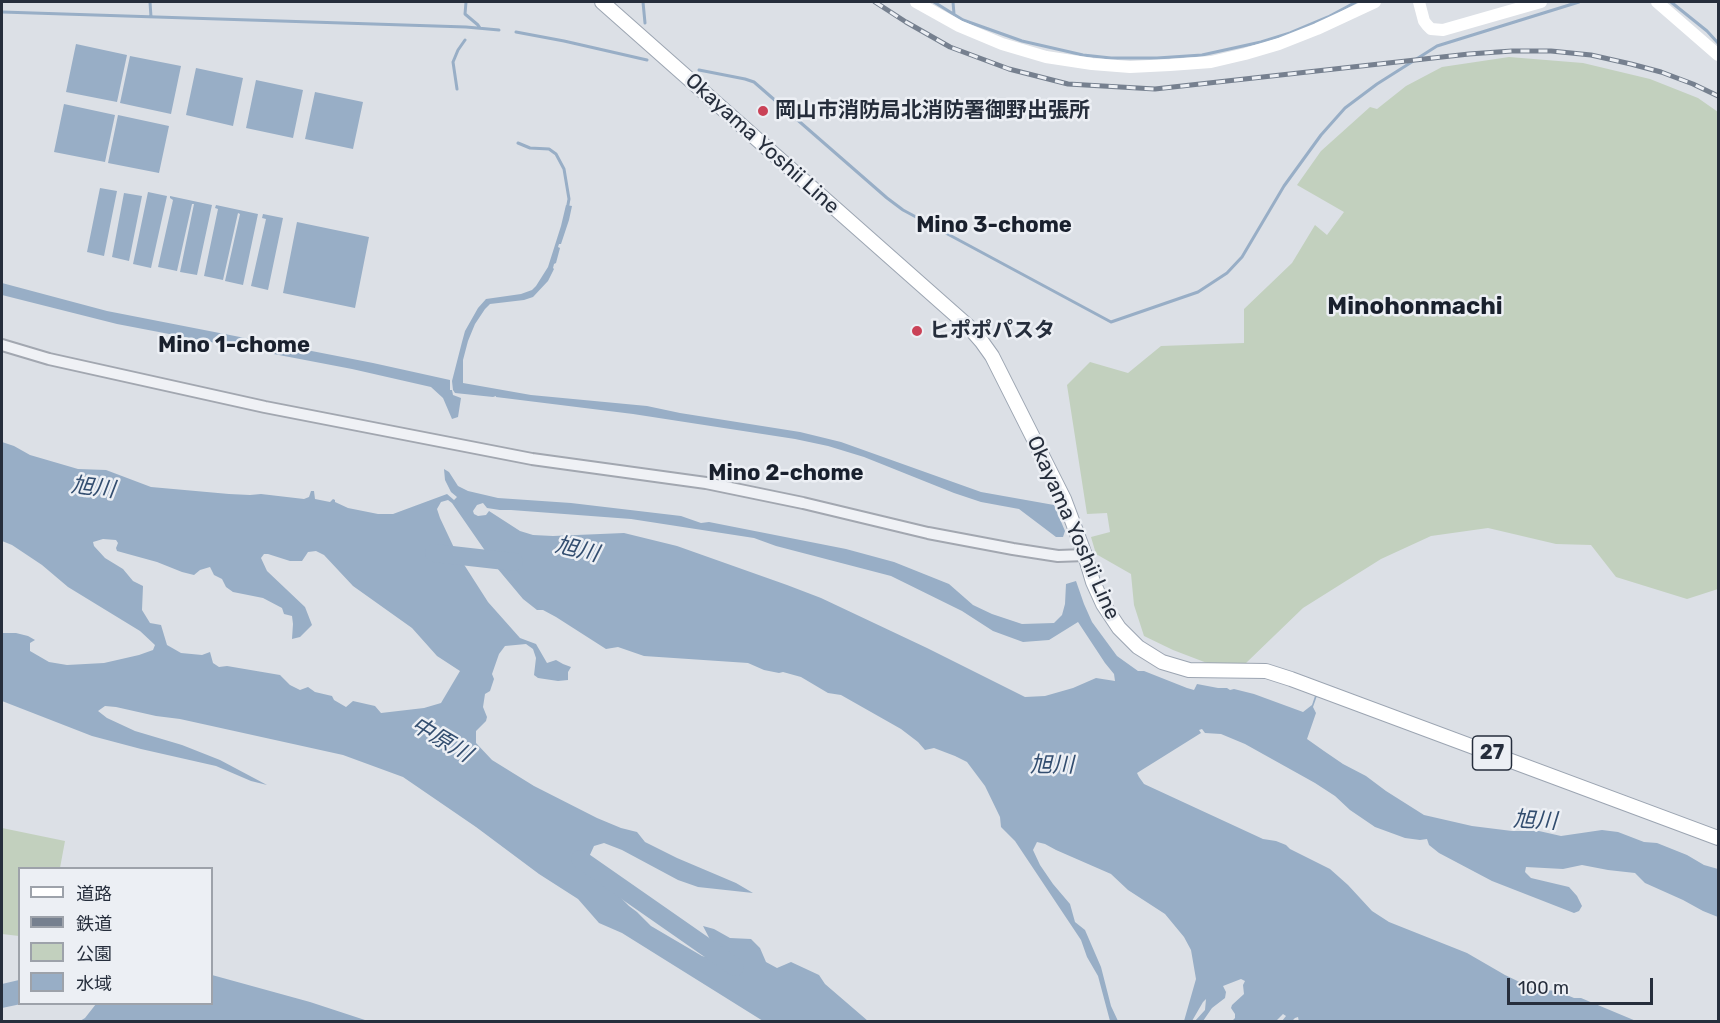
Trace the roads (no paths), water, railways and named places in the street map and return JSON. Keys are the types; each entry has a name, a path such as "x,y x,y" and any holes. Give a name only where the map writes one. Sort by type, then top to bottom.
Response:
{"main road":[{"name":"Okayama Yoshii Line","path":"602,2 968,326 982,342 992,356 1064,499 1103,604 1119,627 1138,647 1162,662 1189,670 1266,670 1719,838"},
{"path":"916,2 959,26 1002,44 1046,57 1130,67 1207,62 1245,54 1317,29 1375,2"},
{"path":"1419,2 1427,25 1431,29 1443,30 1540,2"},
{"path":"1657,2 1719,55"}],"street":[{"path":"2,345 49,359 257,405 532,459 706,483 803,503 928,533 1012,549 1058,556 1085,555"}],"water":[{"path":"76,44 127,55 117,102 66,92"},
{"path":"130,56 181,66 171,114 120,103"},
{"path":"196,68 243,78 233,126 186,115"},
{"path":"256,80 303,90 293,138 246,128"},
{"path":"315,92 363,102 353,149 305,139"},
{"path":"64,104 115,115 105,162 54,152"},
{"path":"118,115 169,126 159,173 108,163"},
{"path":"100,188 117,191 104,256 87,252"},
{"path":"148,192 167,196 151,268 133,264"},
{"path":"124,193 142,196 129,261 112,257"},
{"path":"170,196 212,205 197,275 180,272 194,204 192,204 177,271 158,267 173,200"},
{"path":"216,205 258,214 243,285 225,281 240,214 238,213 223,280 204,276 218,209 215,208"},
{"path":"566,205 572,206 569,220 548,281 533,297 490,304 485,309 468,341 463,360 463,383 531,395 647,406 800,432 841,442 981,492 1054,505 1065,531 1063,537 1056,537 1019,509 981,502 864,457 828,446 633,414 496,396 455,393 452,381 462,342 465,331 478,308 486,299 521,294 536,286 548,267"},
{"path":"263,214 283,218 268,290 251,286 266,219 262,218"},
{"path":"297,222 369,237 355,308 283,293"},
{"path":"2,283 107,311 450,380 450,390 453,395 461,398 458,417 452,419 443,398 431,387 352,369 117,324 2,295"},
{"name":"旭川","path":"2,442 30,455 78,469 106,470 151,487 304,499 309,497 311,491 314,491 315,499 330,502 333,499 348,508 378,514 393,514 447,494 454,500 457,497 451,492 445,480 444,469 449,472 458,486 468,491 498,498 571,503 681,516 701,523 709,522 846,549 894,562 949,584 973,605 1022,624 1054,623 1062,615 1066,584 1076,581 1092,622 1117,656 1138,671 1144,671 1194,690 1197,684 1234,689 1303,712 1312,705 1318,693 1313,707 1316,713 1307,739 1424,815 1472,826 1512,831 1539,831 1561,836 1602,830 1618,832 1644,842 1657,843 1687,855 1704,865 1718,869 1718,917 1645,883 1635,873 1582,865 1563,869 1526,867 1525,872 1531,878 1569,887 1582,906 1574,913 1492,881 1439,853 1429,845 1427,839 1405,838 1375,827 1315,783 1245,744 1221,734 1205,733 1202,729 1199,730 1201,733 1137,773 1144,784 1263,839 1286,845 1330,869 1372,911 1389,922 1467,953 1534,989 1557,991 1574,998 1581,998 1636,1021 1299,1022 1298,1017 1292,1021 1282,1021 1286,1016 1283,1014 1276,1021 1232,1021 1235,1014 1231,1008 1232,1005 1244,994 1245,981 1241,979 1223,986 1226,992 1225,998 1212,1008 1203,1021 1195,1021 1205,1010 1206,999 1192,1021 1184,1021 1196,979 1191,950 1184,937 1165,914 1128,890 1111,874 1037,842 1033,850 1040,865 1070,904 1075,922 1085,930 1101,967 1111,1006 1118,1021 1110,1021 1098,976 1087,957 1081,940 1015,841 1001,827 1000,817 985,786 967,762 934,748 925,750 901,729 841,695 828,693 801,677 764,670 748,663 644,656 618,647 606,649 556,617 543,610 537,610 523,599 497,568 452,503 448,500 441,502 437,509 440,518 456,552 488,602 520,638 536,644 547,663 556,660 571,667 568,680 538,678 534,675 536,658 533,649 526,644 505,646 499,654 492,674 494,679 490,691 485,694 483,707 487,717 476,731 476,743 492,760 534,786 597,818 637,832 645,842 753,893 698,887 678,880 622,850 604,843 594,846 589,857 607,884 651,926 702,956 713,959 716,957 716,951 703,926 730,938 751,939 760,948 766,962 777,968 791,962 819,975 825,984 868,1021 763,1021 622,933 599,923 578,899 403,777 343,755 180,719 116,707 105,706 98,711 107,718 135,731 182,745 220,760 267,785 251,781 216,766 92,736 2,701 2,633 28,636 35,640 30,643 30,651 49,662 67,665 104,663 139,655 153,650 155,645 140,631 68,587 42,565 2,541","holes":["483,503 487,508 500,510 631,519 754,538 776,546 891,576 962,611 993,631 1023,642 1049,640 1078,622 1114,674 1115,681 1096,678 1045,696 1025,697 821,598 787,585 677,546 624,533 533,535 520,531 489,511 486,515 474,514 473,511 477,505","103,539 116,540 117,551 157,562 182,572 194,575 210,567 214,575 222,579 226,587 233,592 263,598 282,608 284,614 292,616 292,639 300,637 312,625 305,607 267,571 261,558 264,554 268,554 290,561 302,561 308,552 316,551 324,555 353,586 412,628 437,656 460,671 441,703 424,708 381,713 375,706 353,701 346,707 334,700 332,696 315,692 308,687 300,690 290,685 280,675 227,666 219,667 213,663 210,652 202,655 181,653 167,645 161,625 150,623 142,610 143,586 133,581 123,569 105,558 94,546 93,542"]},
{"path":"213,975 310,1002 368,1021 80,1021 95,1005 213,1005"},
{"path":"18,980 18,1005 2,1008 2,984"}],"waterway":[{"path":"150,2 151,17"},
{"path":"466,2 465,14 480,28"},
{"path":"643,2 645,23"},
{"path":"934,2 963,20 1022,41 1083,55 1111,58 1202,55 1261,42 1290,33 1356,2"},
{"path":"953,2 954,14"},
{"path":"699,70 754,82 903,210 1111,322 1198,292 1227,273 1242,257 1284,186 1321,135 1345,108 1377,84 1437,46 1579,2"},
{"path":"1671,2 1707,31 1718,43"},
{"path":"2,12 466,27 499,30"},
{"path":"516,32 647,60"},
{"path":"457,89 453,62 465,40"},
{"path":"518,143 530,148 549,149 556,154 564,169 569,199 567,210"},
{"name":"旭川","path":"434,553 514,562"},
{"name":"中原川","path":"580,859 735,967"}],"railway":[{"path":"875,2 950,47 1009,69 1068,84 1155,89 1469,54 1551,51 1591,55 1661,72 1718,96"}],"place":[{"name":"岡山市消防局北消防署御野出張所","path":"763,111"},
{"name":"ヒポポパスタ","path":"917,331"}],"district":[{"name":"Mino 3-chome","path":"994,226"},
{"name":"Minohonmachi","path":"1415,307"},
{"name":"Mino 1-chome","path":"234,346"},
{"name":"Mino 2-chome","path":"786,474"}]}
